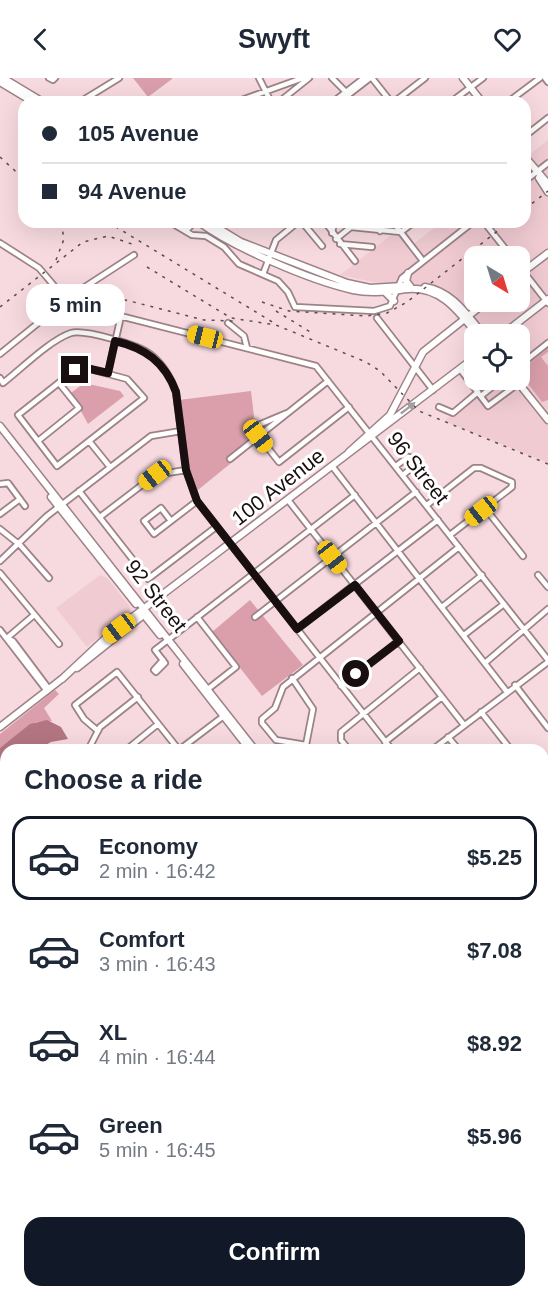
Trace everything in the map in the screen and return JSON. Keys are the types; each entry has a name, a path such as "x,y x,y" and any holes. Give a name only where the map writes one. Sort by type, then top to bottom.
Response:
{"main road":[{"path":"3,78 33,96"},
{"path":"463,78 477,96"},
{"path":"0,82 23,96"},
{"path":"531,164 548,184"},
{"path":"537,172 548,192"},
{"path":"208,228 227,241 353,285 432,292 446,300 473,324"},
{"path":"218,228 270,256 348,288 385,292 410,286 442,292 456,302 471,324"},
{"path":"530,265 548,253"},
{"path":"408,273 406,281 410,286"},
{"path":"385,292 394,301"},
{"path":"516,324 547,301"},
{"path":"371,434 394,409 414,365 429,345 473,312"},
{"name":"100 Avenue","path":"0,727 371,434 464,366"},
{"path":"524,390 548,420"},
{"name":"92 Street","path":"0,426 131,599 144,612 250,744"},
{"name":"92 Street","path":"60,506 139,602 144,612"},
{"name":"100 Avenue","path":"62,679 84,656 128,620 144,612 154,601 175,588"},
{"path":"128,620 133,611 131,599"},
{"path":"139,602 154,601"},
{"name":"92 Street","path":"167,641 208,689 246,744"}],"street":[{"path":"90,96 119,78"},
{"path":"259,78 267,96"},
{"path":"251,96 303,78"},
{"path":"286,96 309,78"},
{"path":"333,78 348,93"},
{"path":"345,96 364,78"},
{"path":"343,96 371,78 387,96"},
{"path":"400,96 425,78"},
{"path":"460,96 483,78"},
{"path":"516,96 540,78"},
{"path":"545,78 548,82"},
{"path":"531,131 548,118"},
{"path":"531,176 548,163"},
{"path":"181,228 192,235 206,236 224,247 239,264 281,283 295,307 374,311 387,308 394,301 397,289 408,273 465,228"},
{"path":"186,231 189,228"},
{"path":"263,274 278,239 292,228"},
{"path":"306,228 322,246"},
{"path":"329,228 355,261"},
{"path":"332,233 333,228"},
{"path":"336,239 348,228"},
{"path":"366,228 401,232 406,228"},
{"path":"377,228 380,231"},
{"path":"398,228 423,261"},
{"path":"489,228 503,246"},
{"path":"0,243 39,268 67,301"},
{"path":"340,244 372,247"},
{"path":"0,354 74,294 134,255"},
{"path":"530,282 547,301"},
{"name":"96 Street","path":"67,301 316,366 438,520 452,534 459,547 548,661"},
{"path":"108,373 122,316"},
{"path":"377,318 433,390"},
{"path":"228,323 240,330 247,348"},
{"path":"2,380 58,340 74,332 115,341 147,352 168,375 176,392 186,470 197,501 385,742 442,697"},
{"path":"530,357 548,343"},
{"path":"86,368 127,379 144,398 57,466 18,415 59,383 75,370 86,368"},
{"path":"460,369 488,406 507,390"},
{"path":"230,459 328,381"},
{"path":"38,441 80,408 59,383"},
{"path":"439,407 453,413 485,390"},
{"path":"287,413 256,426 258,436 279,462 349,407"},
{"path":"0,561 79,490 151,436 181,431"},
{"path":"89,441 110,467"},
{"path":"396,466 408,457 414,458 415,465 403,475"},
{"path":"332,466 507,692"},
{"path":"427,505 474,468 482,468 512,482 512,487 452,534"},
{"path":"100,517 155,475 186,470"},
{"path":"0,484 6,482 25,506"},
{"path":"79,490 148,579 216,527"},
{"path":"255,617 416,492"},
{"path":"163,660 155,650 355,495"},
{"path":"0,514 20,499"},
{"path":"288,500 464,725"},
{"path":"171,521 161,508 144,521 154,534 171,521 197,501"},
{"path":"485,508 523,556"},
{"path":"297,629 438,520"},
{"path":"0,529 20,545 49,578"},
{"path":"293,744 276,740 261,721 275,708 281,689 459,547"},
{"path":"0,573 59,644"},
{"path":"441,607 482,575"},
{"path":"538,575 548,587"},
{"path":"464,635 504,604"},
{"path":"485,663 548,609"},
{"path":"7,638 34,615"},
{"path":"197,618 236,667 208,689"},
{"path":"0,630 13,644 19,644 38,669 36,674"},
{"path":"341,686 399,641"},
{"path":"13,644 10,648 24,667 32,676 36,674"},
{"path":"540,668 542,653"},
{"path":"439,744 548,661"},
{"path":"344,744 341,740 341,734 420,668"},
{"path":"98,730 84,719 75,706 117,672 174,744"},
{"path":"36,674 48,690"},
{"path":"292,678 313,707 307,744"},
{"path":"515,685 548,728"},
{"path":"91,744 98,730 138,697"},
{"path":"481,712 506,744"},
{"path":"187,744 225,715"},
{"path":"133,744 158,724"},
{"path":"448,737 454,744"}],"shaded area":[{"path":"133,78 172,78 149,96"},
{"path":"548,140 548,463 444,421 478,392 476,390 530,390 530,324 469,324 426,287 397,287 340,275 395,232 412,245 434,228 531,228 531,153"},
{"path":"548,348 548,352 541,357 548,366 548,400 542,402 530,386 530,363"},
{"path":"84,383 120,391 124,396 88,424 71,393"},
{"path":"251,391 257,442 193,494 184,469 179,400"},
{"path":"100,575 107,578 130,607 130,613 87,647 56,608"},
{"path":"250,600 303,665 262,696 212,632"},
{"path":"55,690 59,694 44,708 52,721 36,722 6,744 0,744 0,734"},
{"path":"47,720 61,727 68,739 48,744 5,744 30,724"}],"railway":[{"path":"0,157 18,174"},
{"path":"531,204 548,191"},
{"path":"56,260 64,239 62,228"},
{"path":"118,228 274,323"},
{"path":"262,302 289,311 366,316 387,313 407,302 501,228"},
{"path":"0,307 83,242 108,236 135,245"},
{"path":"147,267 231,318 276,325 366,362 380,371 419,411 548,464"},
{"path":"98,293 204,320 233,321"},
{"path":"276,311 312,333"}],"route":[{"path":"75,370 86,368 108,373 115,341 153,356 172,381 176,392 186,470 197,501 297,629 355,585 399,641 356,674"}]}
